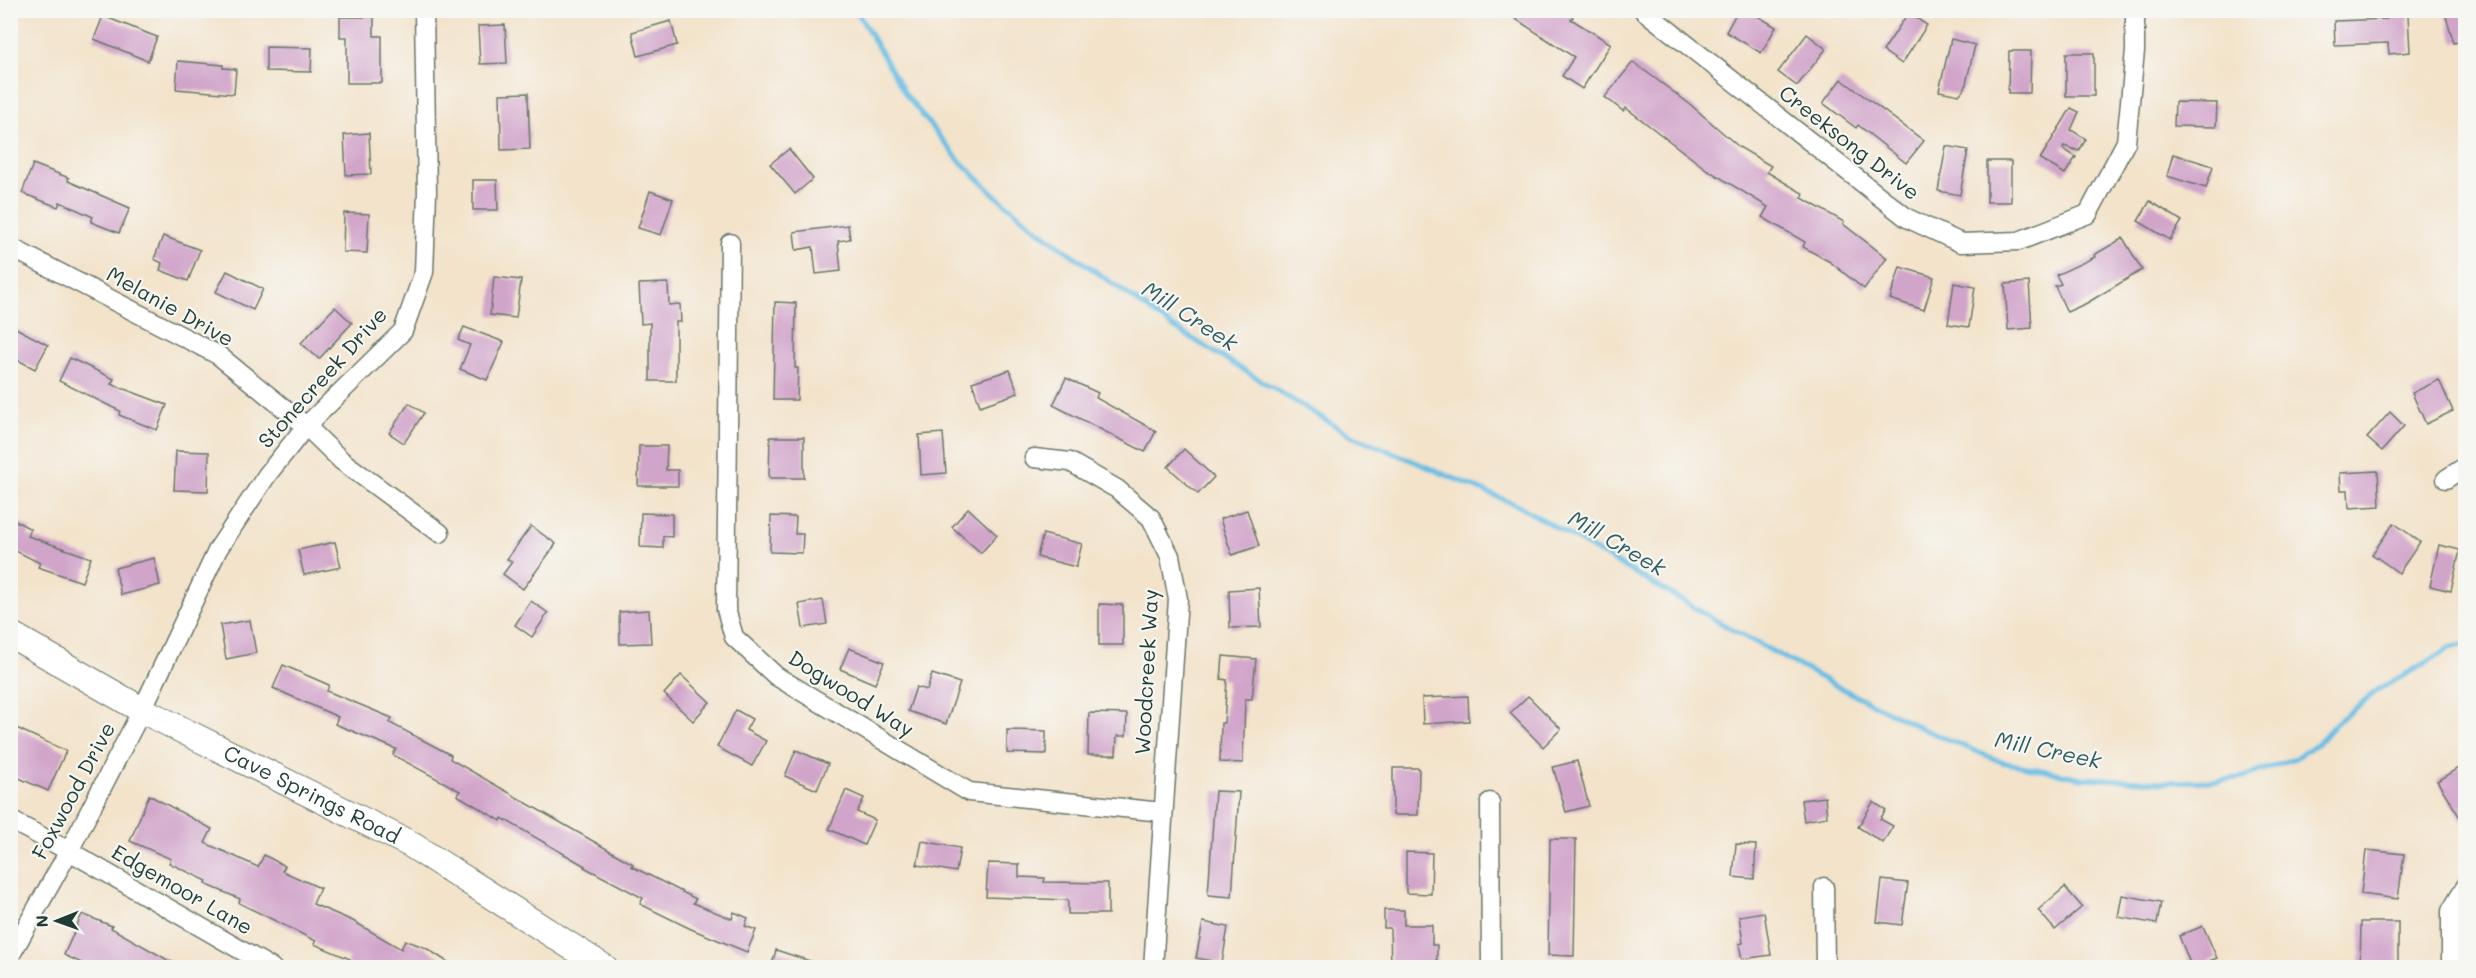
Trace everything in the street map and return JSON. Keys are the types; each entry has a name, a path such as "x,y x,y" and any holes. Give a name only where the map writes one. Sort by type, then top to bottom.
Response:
{"street":[{"name":"Stonecreek Drive","path":"142,710 218,549 267,475 306,426 403,331 424,272 427,193 424,10"},
{"name":"Creeksong Drive","path":"1643,10 1907,218 1961,243 2019,241 2088,214 2126,142 2135,51 2135,10"},
{"name":"Dogwood Way","path":"730,243 726,609 734,637 776,676 969,792 1162,812"},
{"name":"Melanie Drive","path":"10,247 218,356 306,426 342,461 440,532"},
{"name":"Woodcreek Way","path":"1034,458 1070,462 1117,489 1151,518 1170,556 1178,599 1153,968"},
{"path":"2446,479 2466,466"},
{"name":"Cave Springs Road","path":"10,634 142,710 410,844 605,968"},
{"name":"Foxwood Drive","path":"10,956 69,851 142,710"},
{"path":"1490,802 1491,968"},
{"name":"Edgemoor Lane","path":"10,820 69,851 272,968"},
{"path":"2451,968 2451,911 2466,886"},
{"path":"1824,887 1825,968"}],"building":[{"path":"1502,10 1563,10 1573,17 1571,19 1611,44 1582,89 1562,76 1574,57"},
{"path":"1738,10 1748,10 1776,27 1761,53 1726,32"},
{"path":"2444,10 2466,10 2466,40 2454,43"},
{"path":"1908,13 1927,25 1902,64 1883,51"},
{"path":"2408,15 2410,52 2389,54 2388,43 2335,45 2334,21 2387,19 2387,17"},
{"path":"103,16 157,37 148,61 94,39"},
{"path":"340,17 374,17 374,36 382,36 382,83 347,83 347,37 340,37"},
{"path":"671,21 677,45 638,56 632,32"},
{"path":"505,25 507,63 480,64 478,26"},
{"path":"1807,34 1826,49 1797,86 1778,72"},
{"path":"1951,39 1975,45 1965,88 1959,95 1939,91"},
{"path":"266,47 312,48 311,72 266,71"},
{"path":"2009,51 2031,51 2030,93 2008,93"},
{"path":"2066,53 2094,53 2094,96 2066,96"},
{"path":"178,61 223,65 223,68 236,69 234,94 176,89"},
{"path":"1633,62 1691,105 1739,147 1771,166 1767,172 1804,194 1802,198 1844,222 1843,224 1887,258 1864,289 1830,262 1803,247 1805,242 1762,217 1768,207 1706,169 1626,108 1623,111 1605,97"},
{"path":"1841,79 1924,141 1906,163 1858,125 1856,128 1823,103"},
{"path":"528,93 530,149 501,150 500,94"},
{"path":"2175,102 2217,103 2216,127 2174,126"},
{"path":"2071,108 2079,112 2071,130 2086,139 2079,151 2064,146 2063,149 2076,157 2065,174 2040,159"},
{"path":"369,133 371,174 346,175 344,135"},
{"path":"1946,146 1968,150 1960,195 1938,191"},
{"path":"789,149 813,179 795,194 770,164"},
{"path":"2173,154 2213,166 2206,188 2167,176"},
{"path":"1987,161 2011,161 2011,202 1987,202"},
{"path":"33,164 69,178 68,181 130,208 119,233 91,222 93,217 60,202 58,207 22,193"},
{"path":"473,180 497,180 498,210 473,210"},
{"path":"650,191 673,199 661,235 638,228"},
{"path":"2150,201 2182,221 2170,240 2138,221"},
{"path":"344,213 369,214 367,253 343,252"},
{"path":"848,225 850,239 838,241 841,271 816,274 813,247 796,250 794,232"},
{"path":"163,236 200,250 188,281 160,270 162,263 154,259"},
{"path":"2123,238 2142,270 2087,303 2067,312 2055,286 2061,284 2056,275 2095,257 2094,255"},
{"path":"1900,267 1934,277 1924,310 1890,299"},
{"path":"227,271 263,289 253,310 216,292"},
{"path":"494,277 521,280 516,318 490,315"},
{"path":"2029,282 2032,328 2008,330 2005,284"},
{"path":"668,283 669,305 680,304 681,322 676,322 676,381 650,381 650,323 641,324 639,284"},
{"path":"1954,283 1975,287 1969,327 1948,324"},
{"path":"775,302 796,303 797,400 773,400"},
{"path":"335,307 352,323 319,359 301,343"},
{"path":"10,325 48,345 35,369 10,356"},
{"path":"464,327 504,342 487,380 460,369 470,345 458,340"},
{"path":"70,358 114,379 111,384 167,405 157,430 119,415 120,411 59,381"},
{"path":"1010,370 1018,393 980,406 972,382"},
{"path":"1066,378 1098,393 1096,398 1156,431 1145,452 1053,405"},
{"path":"2439,380 2453,411 2426,424 2412,393"},
{"path":"409,403 424,413 404,443 389,433"},
{"path":"2390,412 2404,426 2382,451 2367,438"},
{"path":"943,433 946,473 921,475 919,435"},
{"path":"770,437 804,437 804,478 769,478"},
{"path":"639,446 667,446 666,470 678,470 678,486 638,486"},
{"path":"1184,449 1214,477 1198,494 1168,467"},
{"path":"176,451 209,452 208,491 174,490"},
{"path":"2378,471 2380,506 2349,508 2348,490 2341,490 2340,473"},
{"path":"968,508 997,535 981,553 952,527"},
{"path":"1247,510 1259,546 1232,555 1220,519"},
{"path":"641,513 672,514 672,537 663,536 663,548 640,547"},
{"path":"771,516 796,517 795,534 803,534 802,553 770,552"},
{"path":"10,518 31,529 28,536 91,558 82,582 38,567 40,563 10,548"},
{"path":"2394,523 2420,542 2399,573 2372,554"},
{"path":"531,526 556,544 523,589 503,574 512,562 507,559"},
{"path":"1043,534 1082,544 1076,567 1037,557"},
{"path":"335,542 341,567 304,575 298,550"},
{"path":"2439,545 2460,550 2451,591 2430,586"},
{"path":"154,558 160,585 121,595 115,568"},
{"path":"1259,588 1261,627 1230,628 1229,590"},
{"path":"823,600 827,624 803,628 799,604"},
{"path":"531,601 548,613 532,637 515,625"},
{"path":"1099,604 1123,605 1123,645 1099,645"},
{"path":"649,610 651,643 620,644 619,612"},
{"path":"250,620 256,653 226,659 220,625"},
{"path":"849,648 884,662 875,684 840,669"},
{"path":"1223,656 1256,659 1252,699 1245,699 1243,763 1220,762 1221,723 1224,723 1227,680 1221,679"},
{"path":"283,665 329,685 327,691 392,718 390,723 451,755 450,759 633,864 631,866 696,899 693,903 732,919 734,912 748,918 745,926 756,930 747,952 691,929 640,904 643,898 584,867 502,818 501,821 457,795 460,791 393,755 396,749 335,724 338,717 273,688"},
{"path":"932,674 960,683 946,724 908,711 916,687 927,690"},
{"path":"681,675 710,702 693,721 664,694"},
{"path":"1468,696 1469,721 1423,724 1422,698"},
{"path":"1528,696 1561,729 1543,747 1510,713"},
{"path":"736,710 752,719 746,730 766,741 752,766 717,747"},
{"path":"1089,713 1127,714 1126,736 1117,736 1116,755 1088,755"},
{"path":"10,725 66,751 48,791 10,774"},
{"path":"1007,730 1046,731 1046,754 1007,753"},
{"path":"796,750 828,764 817,790 785,776"},
{"path":"1577,761 1589,806 1566,812 1553,767"},
{"path":"2466,763 2466,827 2437,781"},
{"path":"1393,768 1419,768 1418,815 1393,815"},
{"path":"846,790 864,798 857,812 875,820 864,845 829,829"},
{"path":"1215,791 1239,792 1232,897 1208,895"},
{"path":"149,795 212,829 205,843 258,867 264,855 285,866 282,871 320,888 313,904 353,921 401,949 405,940 426,948 457,968 355,968 347,963 350,959 314,944 316,941 239,903 240,899 205,884 207,881 169,863 171,859 130,841"},
{"path":"1825,797 1827,817 1804,821 1801,800"},
{"path":"1873,802 1886,810 1880,819 1893,826 1883,843 1858,827"},
{"path":"1550,839 1576,839 1574,956 1548,955"},
{"path":"922,841 960,848 956,872 917,865"},
{"path":"1736,844 1756,845 1754,879 1733,877"},
{"path":"2366,850 2404,854 2398,899 2361,894"},
{"path":"1406,852 1432,853 1431,894 1406,893"},
{"path":"988,863 1019,864 1019,877 1045,878 1044,882 1108,883 1108,914 1068,914 1068,900 986,897"},
{"path":"1882,880 1908,883 1902,925 1877,922"},
{"path":"2065,887 2082,907 2055,930 2038,910"},
{"path":"2122,895 2161,902 2157,924 2118,917"},
{"path":"1384,910 1404,910 1404,925 1432,925 1432,945 1437,945 1437,968 1391,968 1390,928 1384,928"},
{"path":"1764,912 1771,955 1742,959 1739,944 1743,943 1739,916"},
{"path":"82,914 112,926 111,928 182,968 92,968 64,955"},
{"path":"1203,922 1228,927 1222,963 1196,958"},
{"path":"2361,922 2398,922 2398,968 2360,967"},
{"path":"2203,926 2217,958 2192,968 2179,936"},
{"path":"776,950 822,965 821,968 771,968"}],"waterway":[{"name":"Mill Creek","path":"856,10 906,95 957,158 996,196 1038,230 1170,325 1347,433 1519,506 1733,630 1829,682 1927,731 2002,762 2082,778 2163,782 2218,781 2244,777 2295,758 2318,743 2336,723 2379,689 2449,648 2466,644"}]}
